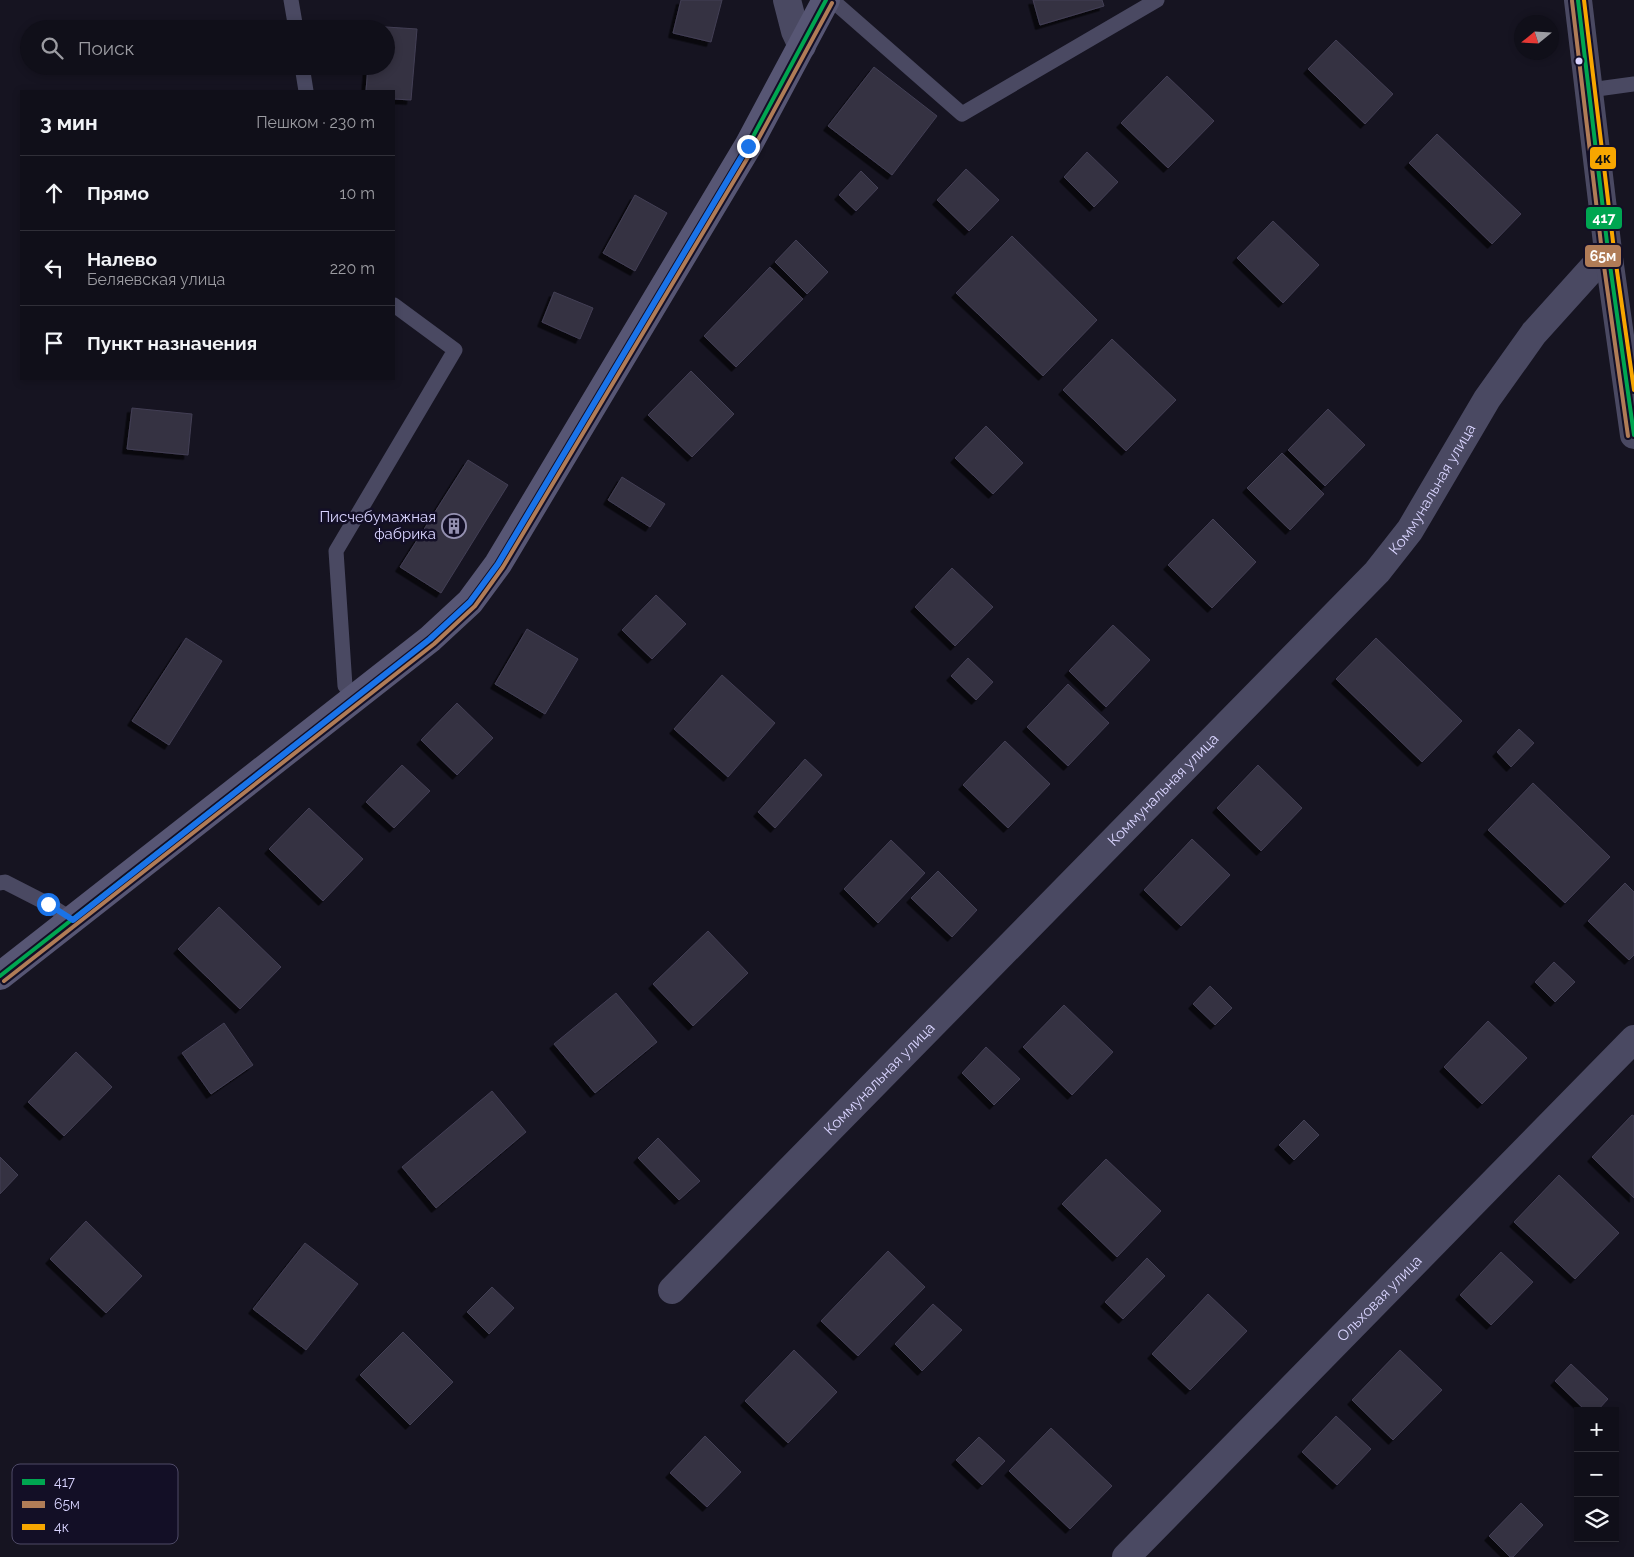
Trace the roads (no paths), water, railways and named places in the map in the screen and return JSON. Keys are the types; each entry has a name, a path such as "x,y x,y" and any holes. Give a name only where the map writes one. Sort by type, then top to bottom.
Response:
{"main road":[{"path":"0,976 430,639 470,602 498,564 743,154 826,0"}],"street":[{"path":"788,0 795,30 802,46"},
{"path":"1578,0 1608,251 1634,435"},
{"name":"Коммунальная улица","path":"672,1290 1377,572 1410,530 1492,391 1534,333 1608,251"},
{"name":"Ольховая улица","path":"1126,1557 1634,1039"}],"lane":[{"path":"291,0 294,20"},
{"path":"832,0 962,114 1157,0"},
{"path":"303,75 306,90"},
{"path":"1590,90 1634,84"},
{"path":"345,686 336,551 456,350 395,306"},
{"path":"0,883 4,882 48,904 73,920"}],"place":[{"name":"Писчебумажная фабрика","path":"454,526"}]}
